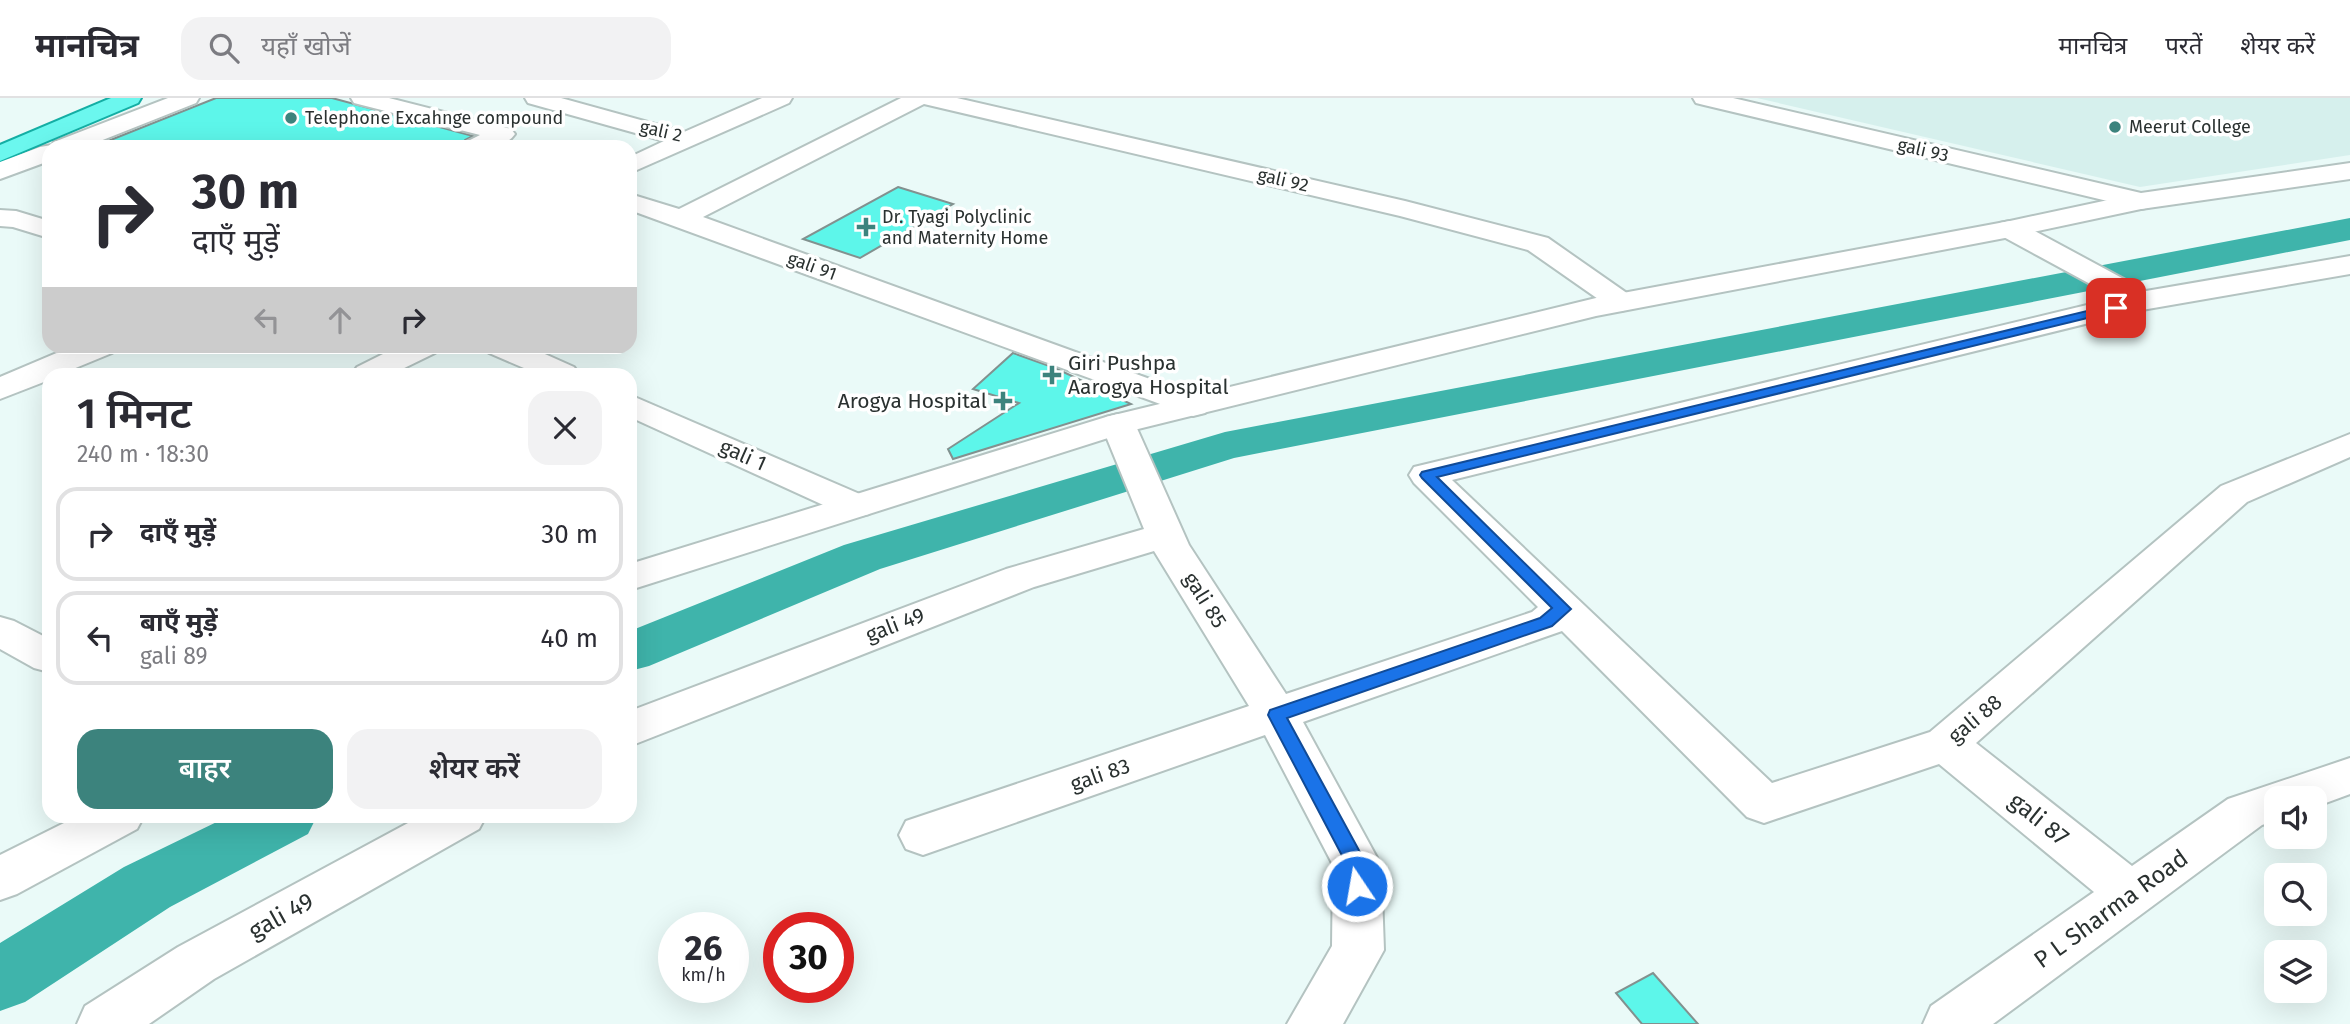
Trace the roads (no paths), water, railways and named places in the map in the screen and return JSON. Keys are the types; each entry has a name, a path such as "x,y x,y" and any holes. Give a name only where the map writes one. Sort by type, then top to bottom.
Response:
{"main road":[{"path":"4,151 130,98"}],"street":[{"path":"81,140 188,98"},
{"path":"362,98 503,134 490,140"},
{"name":"gali 2","path":"536,98 686,140 781,98"},
{"path":"681,218 919,98"},
{"name":"gali 92","path":"928,98 1405,209 1538,244 1621,302"},
{"name":"gali 93","path":"1704,98 2141,201"},
{"path":"637,163 686,140"},
{"path":"0,172 42,155"},
{"path":"637,575 856,506 1193,406 1621,302 2010,229 2141,201 2350,171"},
{"name":"gali 91","path":"637,204 1193,406"},
{"path":"0,218 16,219 42,228"},
{"path":"2010,229 2142,301"},
{"path":"1562,609 1427,475 2142,301 2350,265"},
{"path":"49,368 82,354"},
{"path":"380,368 408,354"},
{"path":"518,354 550,368"},
{"path":"0,389 42,371"},
{"name":"gali 1","path":"637,408 856,506"},
{"name":"gali 85","path":"1120,428 1166,535 1277,715 1357,865 1358,950 1314,1024"},
{"name":"gali 88","path":"1562,609 1764,804 1946,744 2234,494 2350,444"},
{"name":"gali 49","path":"637,726 1020,578 1166,535"},
{"name":"gali 83","path":"923,835 1546,622 1562,609"},
{"path":"0,631 42,653"},
{"name":"gali 87","path":"1946,744 2132,894"},
{"path":"2321,786 2350,776"},
{"name":"P L Sharma Road","path":"1950,1024 2245,812 2264,805"},
{"path":"0,879 107,823"},
{"name":"gali 49","path":"104,1024 196,963 449,823"}],"waterway":[{"path":"637,649 862,557 1225,446 2350,229"},
{"path":"0,980 147,887 272,823"}],"place":[{"name":"Telephone Excahnge compound","path":"291,118"},
{"name":"Meerut College","path":"2115,127"},
{"name":"Dr. Tyagi Polyclinic and Maternity Home","path":"866,227"},
{"name":"Giri Pushpa Aarogya Hospital","path":"1052,375"},
{"name":"Arogya Hospital","path":"1003,401"}]}
